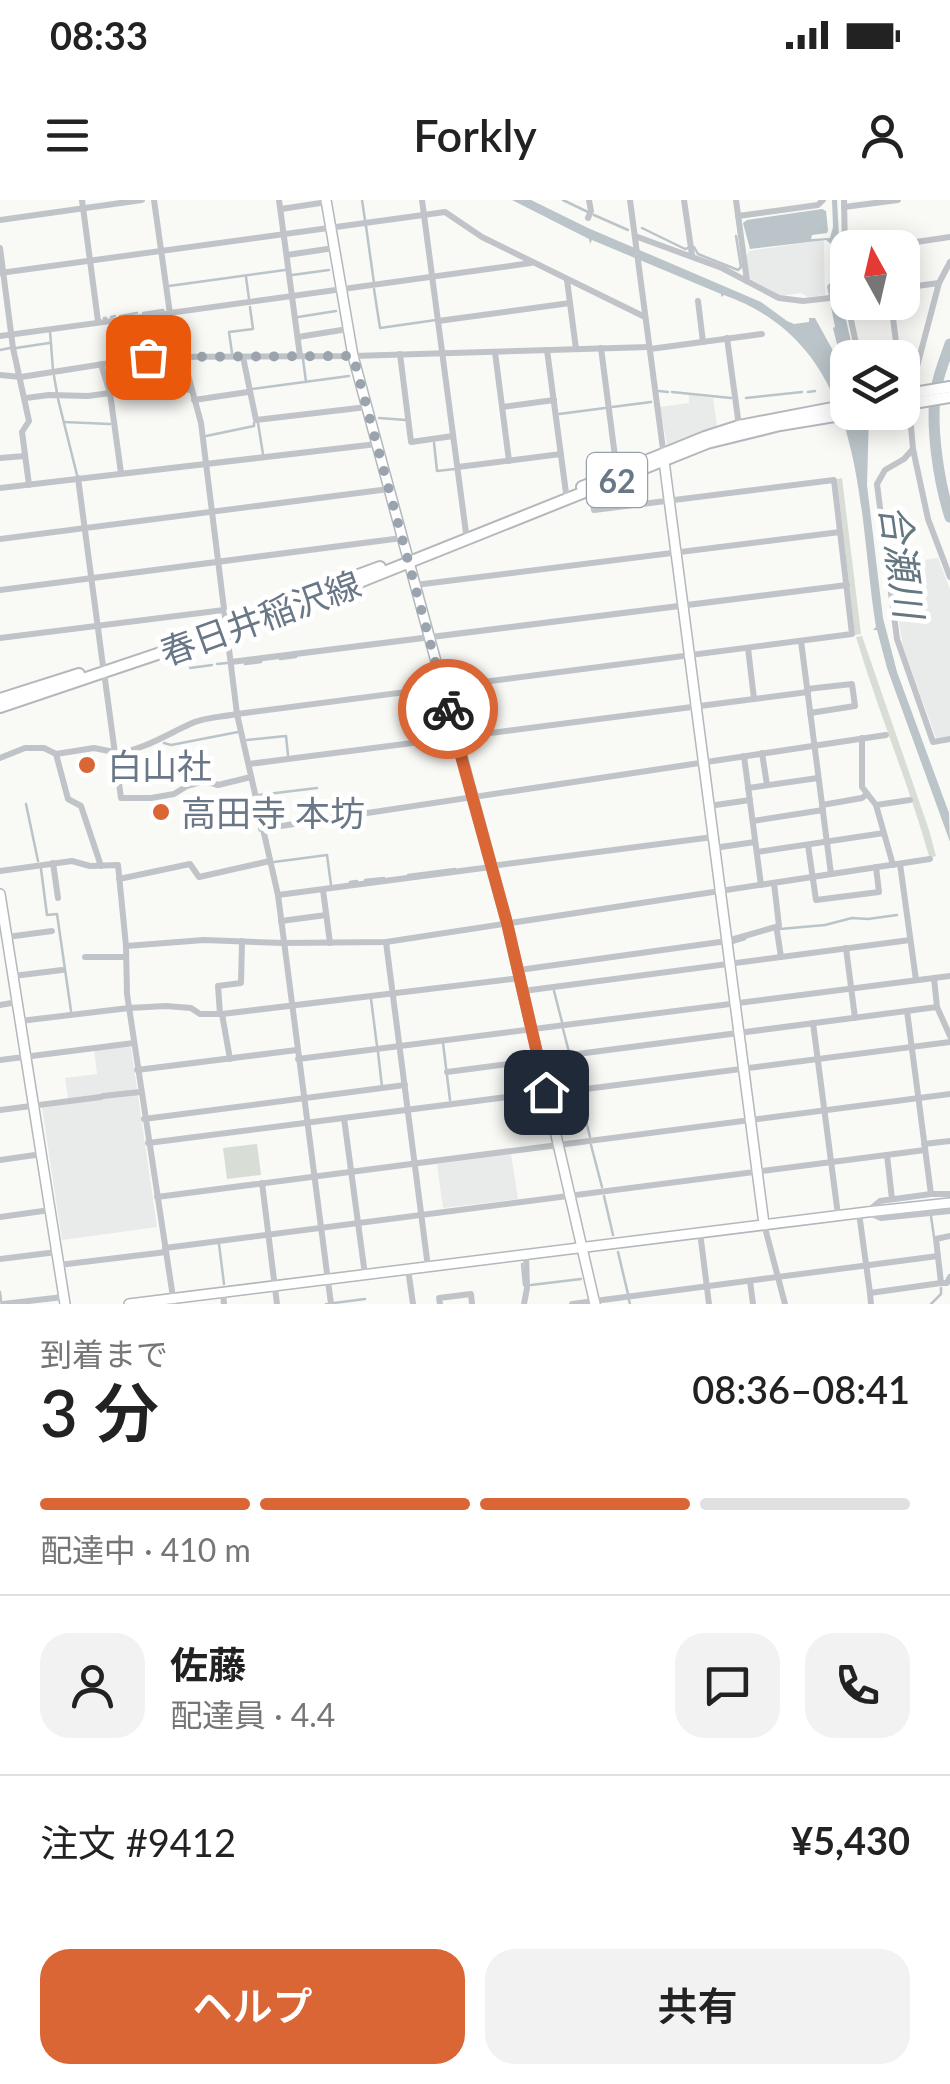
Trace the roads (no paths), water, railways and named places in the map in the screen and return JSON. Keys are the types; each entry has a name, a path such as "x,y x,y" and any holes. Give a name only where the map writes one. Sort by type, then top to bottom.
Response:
{"main road":[{"path":"920,396 950,387"},
{"path":"920,398 950,396"},
{"name":"春日井稲沢線","path":"0,707 409,560 591,490 739,426 830,413"},
{"name":"春日井稲沢線","path":"409,560 617,472 740,433 830,413"},
{"name":"春日井稲沢線","path":"0,699 103,669"}],"street":[{"path":"0,220 82,204 142,200"},
{"path":"154,200 168,311 202,423 238,714 278,895 331,1304"},
{"path":"422,200 466,533"},
{"path":"588,218 589,200"},
{"path":"630,200 764,1224 785,1304"},
{"path":"684,200 692,255"},
{"path":"736,200 747,281"},
{"path":"782,200 783,210"},
{"path":"738,216 818,205 823,200"},
{"path":"845,230 844,204 898,200"},
{"path":"300,356 280,204 327,201 353,356 507,923 594,1303"},
{"path":"82,204 98,321"},
{"path":"2,273 445,212 482,238 646,317"},
{"path":"920,241 950,237"},
{"path":"635,238 692,255 779,298 830,298"},
{"path":"0,248 4,310 29,420 22,432 29,484"},
{"path":"287,255 334,248"},
{"path":"0,336 533,262"},
{"path":"920,355 939,283 950,262"},
{"path":"567,279 576,349"},
{"path":"920,286 939,283"},
{"path":"698,301 703,342"},
{"path":"438,321 570,303"},
{"path":"298,337 348,329"},
{"path":"0,375 21,377 148,357 649,348 762,334"},
{"path":"728,338 739,426"},
{"path":"600,348 617,472"},
{"path":"547,350 566,493"},
{"path":"495,352 509,461"},
{"path":"400,354 412,442 454,436"},
{"path":"243,357 256,420 367,407"},
{"path":"101,364 110,392 121,473"},
{"path":"26,398 161,386 191,390"},
{"path":"194,400 248,392"},
{"path":"502,407 554,400"},
{"path":"913,430 928,519 950,577"},
{"path":"0,488 377,444"},
{"path":"913,449 885,470 877,484 883,540 903,662 934,742 950,740"},
{"path":"458,468 561,454"},
{"path":"0,458 25,456"},
{"path":"78,478 121,798 162,796 204,781 218,785 251,777"},
{"path":"0,758 26,748 44,748 56,754 94,748 114,753 133,751 194,722 238,714 852,634 834,480 594,510 591,490"},
{"path":"0,539 389,489"},
{"path":"415,585 840,532"},
{"path":"0,590 402,538"},
{"path":"231,662 846,584"},
{"path":"0,638 224,610"},
{"path":"801,641 831,874"},
{"path":"748,648 754,699"},
{"path":"249,764 696,708 852,684 856,706 810,713"},
{"path":"261,829 886,735"},
{"path":"862,738 862,787 876,805 897,864 916,980"},
{"path":"762,753 767,785"},
{"path":"56,754 68,799 81,806 100,866"},
{"path":"744,756 761,885"},
{"path":"748,788 818,778"},
{"path":"752,821 822,808 867,794"},
{"path":"709,806 750,800"},
{"path":"876,805 910,800"},
{"path":"757,852 884,833"},
{"path":"278,895 491,866 714,842 756,842"},
{"path":"808,844 816,900 880,892 876,867"},
{"path":"126,946 175,941 386,942 930,859"},
{"path":"0,871 72,860 90,866 118,865 129,1008 174,1301"},
{"path":"119,879 190,864 200,876 270,862"},
{"path":"53,863 58,898"},
{"path":"20,1021 129,1008 191,1008 200,1014 221,1014 291,1007 727,941 779,926 774,883"},
{"path":"323,889 330,943"},
{"path":"0,898 7,936 5,953 18,1002 64,1300 3,1304"},
{"path":"280,921 326,915"},
{"path":"7,936 52,931"},
{"path":"778,931 781,957"},
{"path":"523,990 910,940"},
{"path":"230,1059 218,986 241,983 242,942"},
{"path":"386,942 428,1267"},
{"path":"846,948 855,1018"},
{"path":"85,957 126,957"},
{"path":"13,976 62,970"},
{"path":"137,1070 400,1046 950,976"},
{"path":"148,1143 912,1047 950,1039 937,1007 934,978"},
{"path":"0,1004 18,1002"},
{"path":"447,1072 937,1007"},
{"path":"907,1011 931,1194"},
{"path":"813,1023 838,1215"},
{"path":"0,1060 134,1043"},
{"path":"144,1119 405,1085"},
{"path":"0,1110 140,1092"},
{"path":"157,1196 950,1094"},
{"path":"344,1118 364,1275"},
{"path":"58,1265 268,1234 887,1155 950,1141"},
{"path":"0,1160 42,1154"},
{"path":"887,1155 892,1199"},
{"path":"262,1183 277,1304"},
{"path":"863,1212 880,1201 950,1194"},
{"path":"129,1304 950,1204"},
{"path":"0,1216 50,1210"},
{"path":"863,1212 881,1218 950,1211"},
{"path":"863,1212 871,1304"},
{"path":"700,1232 709,1304"},
{"path":"942,1284 936,1239 950,1236"},
{"path":"0,1259 56,1252"},
{"path":"524,1304 526,1254"},
{"path":"572,1304 938,1256"},
{"path":"408,1269 413,1304"},
{"path":"870,1293 942,1284 950,1277"},
{"path":"750,1281 753,1304"},
{"path":"222,1292 224,1304"},
{"path":"440,1304 439,1298 470,1294 472,1304"}],"waterway":[{"path":"362,200 365,220"},
{"path":"563,200 588,212"},
{"path":"594,215 628,230"},
{"path":"366,226 374,283"},
{"path":"642,228 688,248"},
{"path":"694,247 698,254 738,270 741,267 736,236"},
{"path":"169,286 285,270"},
{"path":"292,275 329,270"},
{"path":"246,277 249,299"},
{"path":"374,289 380,328 436,320"},
{"path":"232,353 229,332 253,329 250,307"},
{"path":"143,313 163,310"},
{"path":"298,317 336,311"},
{"path":"120,316 137,313"},
{"path":"111,317 115,316"},
{"path":"50,331 53,370"},
{"path":"16,348 49,343"},
{"path":"950,344 934,404 939,471 950,517"},
{"path":"0,350 10,348"},
{"path":"303,359 306,382"},
{"path":"54,376 57,393"},
{"path":"252,389 349,376"},
{"path":"659,391 668,392"},
{"path":"808,392 815,391"},
{"path":"672,392 731,398"},
{"path":"746,398 802,392"},
{"path":"58,399 77,475"},
{"path":"612,407 651,402"},
{"path":"559,414 605,408"},
{"path":"379,418 406,420"},
{"path":"64,422 110,424"},
{"path":"206,436 254,423"},
{"path":"258,423 263,454"},
{"path":"434,443 437,471 455,469"},
{"path":"280,659 296,657"},
{"path":"245,664 261,662"},
{"path":"217,664 227,663"},
{"path":"190,668 212,665"},
{"path":"164,743 171,745 238,732"},
{"path":"247,740 286,736 288,755"},
{"path":"259,795 317,788"},
{"path":"26,804 38,861"},
{"path":"274,862 327,855 331,885"},
{"path":"41,869 47,915 57,914 71,1011"},
{"path":"408,875 455,869"},
{"path":"365,880 384,878"},
{"path":"350,882 357,881"},
{"path":"780,929 897,915"},
{"path":"732,943 745,939"},
{"path":"554,991 562,1022"},
{"path":"371,999 377,1046"},
{"path":"563,1029 569,1052"},
{"path":"443,1043 450,1100"},
{"path":"378,1052 382,1087"},
{"path":"571,1059 577,1085"},
{"path":"579,1093 590,1137"},
{"path":"591,1145 602,1187"},
{"path":"604,1196 613,1235"},
{"path":"931,1216 934,1237"},
{"path":"219,1244 224,1284"},
{"path":"618,1252 628,1294"},
{"path":"522,1264 524,1285"},
{"path":"531,1285 581,1279"},
{"path":"931,1304 941,1294 941,1288"},
{"path":"0,1292 1,1301"},
{"path":"334,1303 365,1299"},
{"path":"629,1300 630,1304"}],"place":[{"name":"白山社","path":"87,765"},
{"name":"高田寺 本坊","path":"161,812"}],"water label":[{"name":"合瀬川","path":"903,561"}]}
